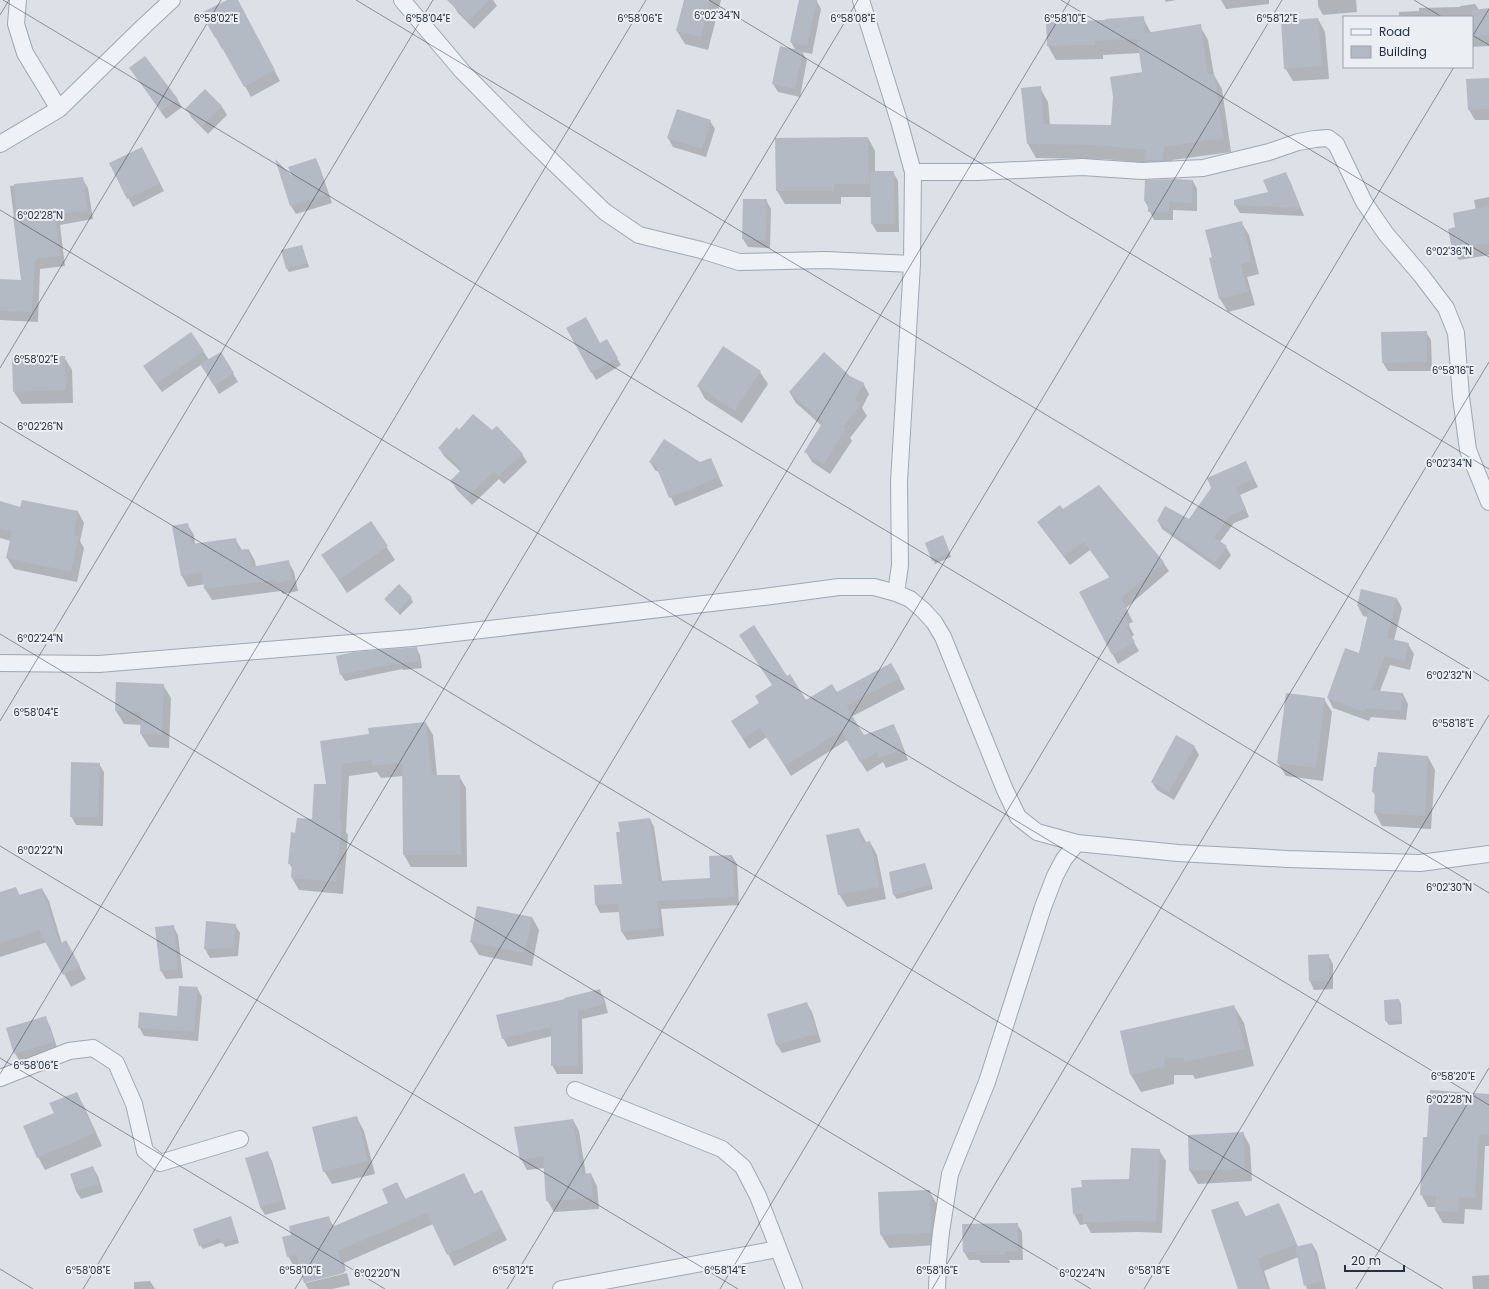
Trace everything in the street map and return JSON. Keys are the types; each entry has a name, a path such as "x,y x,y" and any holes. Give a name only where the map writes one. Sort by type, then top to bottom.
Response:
{"street":[{"path":"18,0 16,24 25,53 59,109"},
{"path":"0,144 59,109 172,0"},
{"path":"402,0 462,71 527,137 605,212 639,235 701,250 739,262 825,260 912,264"},
{"path":"861,0 899,121 913,172 912,264 898,482 900,565 896,593"},
{"path":"913,172 977,172 1082,167 1142,172 1204,168 1269,152 1298,142 1328,138 1336,144 1364,202 1386,234 1421,275 1446,308 1456,333 1460,397 1468,450 1489,502"},
{"path":"0,663 99,664 412,638 839,587 874,587 896,593 910,599 934,622 943,637 1002,784 1018,816 1037,832 1077,843 1178,853 1288,859 1420,863 1489,854"},
{"path":"937,1289 941,1232 950,1174 987,1082 1043,907 1055,876 1064,859 1077,843"},
{"path":"0,1078 69,1051 93,1048 116,1063 134,1104 144,1151 160,1163 240,1139"},
{"path":"575,1090 722,1149 743,1167 758,1196 794,1289"},
{"path":"562,1289 778,1249"}],"building":[{"path":"227,0 238,0 275,70 244,87 201,13"},
{"path":"447,0 489,0 468,21"},
{"path":"684,0 710,0 701,37 676,31"},
{"path":"799,0 817,0 807,46 790,42"},
{"path":"1489,8 1489,35 1473,37 1472,10"},
{"path":"1144,16 1145,33 1201,24 1208,74 1214,74 1224,138 1164,147 1163,160 1145,161 1146,150 1095,145 1027,144 1021,88 1041,86 1044,124 1111,125 1113,97 1110,77 1142,72 1137,39 1095,41 1095,45 1047,46 1046,22 1105,20"},
{"path":"1318,18 1322,66 1284,69 1281,21"},
{"path":"780,46 803,51 795,89 772,84"},
{"path":"145,56 178,99 161,111 129,68"},
{"path":"1489,78 1489,109 1468,110 1466,79"},
{"path":"205,89 222,106 202,126 185,109"},
{"path":"677,109 711,120 702,149 667,138"},
{"path":"868,137 869,184 834,184 834,191 776,191 775,138"},
{"path":"142,147 160,183 127,199 109,163"},
{"path":"316,158 328,194 290,206 275,159 292,176 288,167"},
{"path":"870,171 894,171 895,224 871,224"},
{"path":"1286,172 1300,208 1234,205 1234,200 1268,192 1263,180"},
{"path":"83,177 88,210 55,215 60,256 35,259 32,312 0,311 0,279 21,280 13,216 17,216 14,184"},
{"path":"1145,180 1193,180 1192,203 1169,202 1169,212 1148,212 1148,201 1144,201"},
{"path":"743,199 767,199 766,240 742,239"},
{"path":"1489,206 1489,243 1452,249 1448,229 1455,227 1453,213"},
{"path":"1242,221 1252,262 1241,264 1248,292 1219,299 1209,258 1212,257 1205,230"},
{"path":"302,245 307,263 286,269 281,250"},
{"path":"586,317 600,343 607,339 618,358 591,373 566,328"},
{"path":"1427,331 1427,362 1382,363 1381,332"},
{"path":"191,332 204,351 156,384 143,366"},
{"path":"723,346 761,371 735,411 697,386"},
{"path":"221,352 234,373 214,386 200,364"},
{"path":"824,352 850,376 864,383 855,400 861,404 843,427 846,429 824,464 804,452 823,422 789,392"},
{"path":"65,356 66,390 13,392 12,358"},
{"path":"473,414 492,430 497,426 523,454 498,476 494,471 467,498 450,481 462,469 438,448 457,427 459,430"},
{"path":"664,439 700,462 711,458 719,477 669,498 656,466 649,462"},
{"path":"1246,461 1254,479 1236,487 1246,509 1230,516 1214,537 1227,546 1215,563 1157,521 1165,506 1189,519 1211,488 1207,478"},
{"path":"1099,485 1164,562 1121,598 1128,612 1124,614 1130,626 1126,627 1135,642 1112,655 1079,592 1110,577 1084,542 1064,556 1037,522 1060,505 1063,509"},
{"path":"22,500 78,511 74,535 79,536 71,572 6,558 12,532 0,529 0,501 20,507"},
{"path":"371,521 388,546 339,580 321,555"},
{"path":"188,523 192,544 236,538 238,550 249,549 251,567 289,560 292,580 276,583 275,580 204,589 202,572 181,576 172,526"},
{"path":"943,535 950,553 932,561 925,543"},
{"path":"399,584 412,597 397,612 384,599"},
{"path":"1361,589 1397,598 1387,638 1409,643 1405,661 1385,656 1372,690 1403,693 1401,711 1366,708 1364,712 1327,698 1345,648 1359,653 1369,609 1357,606"},
{"path":"754,625 787,676 790,674 806,700 832,684 837,692 891,663 900,678 846,706 864,735 894,724 903,749 879,758 877,752 860,762 841,731 785,766 760,728 743,739 731,721 759,703 755,696 772,685 739,635"},
{"path":"417,647 419,661 383,666 340,675 336,656 354,652"},
{"path":"116,682 164,684 162,735 140,734 141,712 115,711"},
{"path":"1286,693 1325,698 1316,768 1277,763"},
{"path":"426,722 432,775 460,775 461,855 403,855 402,763 372,766 372,760 342,764 340,822 342,822 336,882 291,878 292,864 288,864 291,832 295,833 297,818 312,819 314,784 326,784 320,741 369,734 368,728"},
{"path":"1176,735 1195,746 1169,792 1151,782"},
{"path":"1378,752 1428,756 1425,816 1374,813 1375,792 1372,792 1374,767 1376,767"},
{"path":"71,762 100,763 98,817 70,817"},
{"path":"650,818 659,881 710,878 709,856 732,855 735,897 657,901 660,928 621,932 618,904 595,905 594,885 622,884 616,832 620,832 618,822"},
{"path":"859,828 863,843 870,841 880,887 838,895 826,835"},
{"path":"925,863 932,885 893,895 889,872"},
{"path":"16,887 19,895 42,888 60,944 66,940 80,966 63,975 39,930 0,943 0,892"},
{"path":"477,906 532,917 525,953 470,942"},
{"path":"206,921 236,924 234,948 204,949"},
{"path":"174,925 178,969 160,971 155,927"},
{"path":"1329,954 1329,981 1309,981 1308,955"},
{"path":"179,986 198,987 194,1032 138,1028 139,1012 177,1016"},
{"path":"600,989 604,1004 578,1011 578,1066 551,1066 551,1027 502,1039 496,1015 565,999 564,998"},
{"path":"1399,999 1401,1021 1385,1021 1384,1000"},
{"path":"807,1002 817,1034 776,1045 767,1014"},
{"path":"1234,1005 1245,1049 1184,1062 1184,1058 1165,1058 1164,1067 1130,1075 1120,1031"},
{"path":"46,1016 54,1042 14,1054 6,1028"},
{"path":"1430,1090 1489,1094 1489,1135 1479,1134 1475,1198 1459,1197 1458,1212 1435,1211 1436,1196 1420,1195 1423,1137 1427,1137"},
{"path":"77,1092 95,1133 37,1158 23,1126 54,1113 49,1103"},
{"path":"357,1116 368,1161 323,1172 312,1127"},
{"path":"573,1119 582,1174 591,1173 593,1198 546,1201 543,1156 520,1160 514,1127"},
{"path":"1244,1132 1245,1169 1189,1171 1188,1135"},
{"path":"1131,1148 1160,1149 1156,1222 1132,1221 1083,1223 1083,1213 1073,1214 1071,1188 1082,1187 1081,1180 1129,1179"},
{"path":"268,1151 282,1201 260,1207 245,1158"},
{"path":"93,1166 99,1184 76,1191 70,1174"},
{"path":"464,1173 474,1194 482,1190 501,1229 447,1255 427,1213 338,1251 344,1273 304,1283 296,1255 287,1257 282,1237 291,1235 289,1226 329,1216 332,1227 388,1203 382,1189 397,1182 405,1199"},
{"path":"930,1190 931,1233 880,1235 878,1192"},
{"path":"1238,1201 1244,1217 1279,1203 1296,1244 1258,1259 1268,1289 1238,1289 1211,1210"},
{"path":"231,1216 238,1239 222,1244 220,1238 199,1246 193,1229"},
{"path":"1018,1223 1018,1251 1005,1252 1005,1255 975,1255 976,1252 963,1252 962,1224"},
{"path":"1312,1243 1322,1281 1304,1286 1295,1247"}]}
